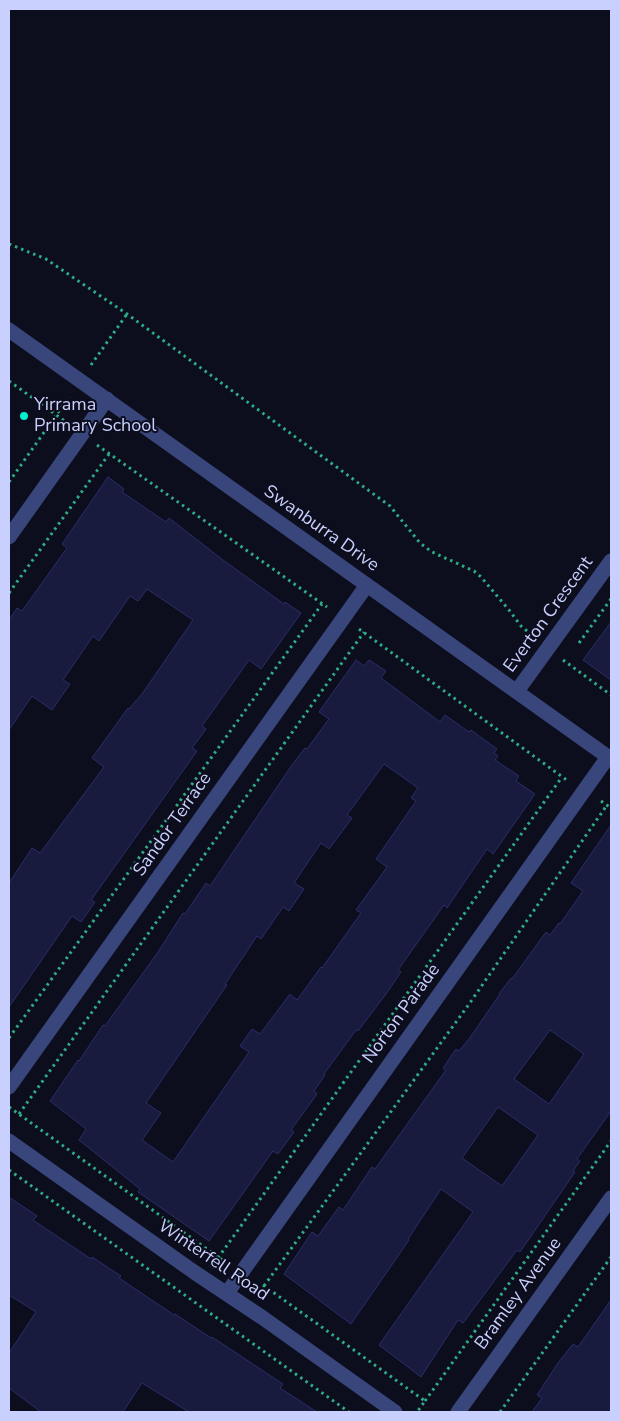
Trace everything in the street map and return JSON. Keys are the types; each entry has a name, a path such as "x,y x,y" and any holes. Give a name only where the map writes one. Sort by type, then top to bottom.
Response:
{"street":[{"name":"Swanburra Drive","path":"9,330 610,758"},
{"path":"9,537 107,400"},
{"name":"Everton Crescent","path":"517,692 611,561"},
{"name":"Sandor Terrace","path":"9,1087 367,585"},
{"name":"Norton Parade","path":"227,1293 610,758"},
{"name":"Winterfell Road","path":"9,1141 395,1412"},
{"name":"Bramley Avenue","path":"458,1412 611,1198"}],"path":[{"path":"9,244 46,259 127,314 390,506 420,543 432,552 474,571 521,626 565,662 611,694"},
{"path":"9,381 56,415 9,482"},
{"path":"9,593 109,454"},
{"path":"577,646 611,598"},
{"path":"9,1038 322,604"},
{"path":"19,1114 364,632"},
{"path":"565,662 571,654"},
{"path":"218,1258 562,777"},
{"path":"264,1286 467,1007 607,805"},
{"path":"9,1106 218,1258 264,1286 425,1401"},
{"path":"417,1412 611,1141"},
{"path":"9,1170 349,1412"},
{"path":"500,1412 611,1257"}],"building":[{"path":"108,477 124,489 122,492 166,522 169,518 284,604 285,602 301,613 261,669 249,660 202,726 206,729 192,748 197,751 91,900 95,902 81,922 72,916 9,1007 9,883 32,848 40,853 104,767 92,758 128,708 142,694 193,620 147,589 138,601 130,596 99,641 93,636 63,680 70,684 52,710 32,696 9,730 9,620 17,608 22,611 67,548 62,544"},
{"path":"611,622 611,680 583,660"},
{"path":"356,660 364,666 369,660 386,671 381,678 440,722 445,715 469,732 471,730 497,749 494,753 498,756 495,760 519,776 516,781 535,794 493,854 487,849 447,908 444,905 398,970 401,972 386,994 358,1031 356,1030 324,1074 314,1091 317,1094 291,1130 294,1132 278,1154 273,1151 209,1241 138,1192 140,1189 79,1140 86,1129 50,1101 103,1025 105,1026 158,952 183,913 185,914 206,883 210,886 292,765 305,748 307,749 329,719 319,712","holes":["384,764 418,788 411,798 416,801 376,859 387,867 356,910 361,913 297,1000 290,994 260,1034 252,1029 240,1046 249,1052 173,1162 142,1140 161,1113 146,1103 227,985 225,984 257,936 261,939 283,907 289,911 304,889 294,883 321,843 329,849 352,818 347,815"]},
{"path":"611,825 611,1111 577,1159 580,1161 573,1171 575,1172 520,1252 517,1250 463,1323 458,1320 421,1377 379,1345 473,1212 441,1189 409,1240 351,1324 284,1274 312,1232 318,1236 339,1207 343,1210 372,1167 375,1169 446,1070 443,1068 456,1049 459,1051 469,1039 499,994 546,932 550,935 560,924 583,891 571,883","holes":["550,1030 584,1054 549,1104 514,1079","498,1107 538,1135 502,1186 462,1158"]},
{"path":"9,1197 37,1216 33,1220 91,1259 92,1257 121,1276 119,1278 174,1315 212,1337 283,1384 280,1388 317,1412 189,1412 142,1383 123,1412 41,1412 9,1388 9,1353 36,1312 9,1295"},
{"path":"611,1300 611,1412 532,1412 542,1398 537,1395 558,1363 573,1344 578,1347"}],"place":[{"name":"Yirrama Primary School","path":"24,416"}]}
